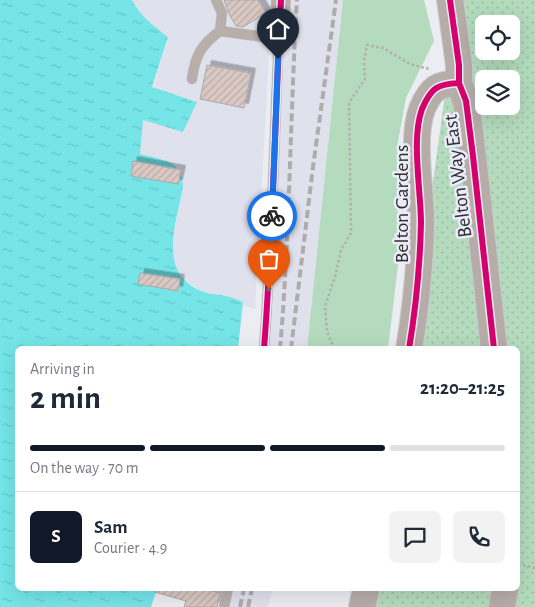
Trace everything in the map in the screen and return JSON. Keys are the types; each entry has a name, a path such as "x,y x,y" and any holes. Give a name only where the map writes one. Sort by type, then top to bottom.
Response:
{"street":[{"path":"279,39 281,0"},
{"name":"Belton Way East","path":"450,0 459,64 459,83 466,101 494,346"},
{"name":"Belton Gardens","path":"409,346 418,290 420,254 419,123 427,100 436,87 442,84 459,83"},
{"path":"362,607 366,591"},
{"path":"502,607 506,591"}],"lane":[{"path":"216,0 222,13 220,31"},
{"path":"192,79 194,61 210,38 220,31 279,39 270,270 264,346"},
{"path":"224,607 228,591"}],"path":[{"path":"333,346 327,331 325,306 336,277 341,250 351,233 349,103 365,79 364,61 367,46 383,48 410,64 429,69 434,76"},
{"path":"520,564 535,568"}],"shaded area":[{"path":"132,0 272,0 255,309 243,305 243,302 199,290 185,281 176,268 172,244 183,186 171,162 140,154 143,120 168,38 136,9"},
{"path":"287,0 343,0 307,346 269,346 274,292"},
{"path":"231,591 272,591 268,607 227,607"}],"green space":[{"path":"343,0 424,0 434,41 406,98 397,147 398,265 388,346 307,346"},
{"path":"458,0 535,0 535,607 372,607 376,591 520,591 520,346 410,346"}],"water":[{"path":"0,0 132,0 143,16 168,37 152,87 197,102 183,132 143,120 140,154 169,162 179,170 183,186 173,243 174,257 178,270 186,281 199,290 243,302 238,346 15,346 15,591 156,591 151,607 0,607"}],"building":[{"path":"224,0 258,0 266,13 243,27 236,26"},
{"path":"207,65 251,73 244,108 200,99"},
{"path":"133,161 181,170 178,184 131,176"},
{"path":"140,273 180,279 178,291 138,284"},
{"path":"212,591 220,593 217,607 184,607 186,601 155,592"}],"railway":[{"path":"280,346 286,262 297,0"},
{"path":"291,346 336,0"},
{"path":"240,607 244,591"},
{"path":"248,607 252,591"}],"cycle path":[{"path":"264,346 272,218 281,0"},
{"path":"450,0 459,65 459,83 466,101 473,156 494,346"},
{"path":"409,346 417,286 421,223 417,165 419,121 422,109 432,92 440,86 459,83"}],"way so far":[{"path":"269,289 272,216"}],"route":[{"path":"272,216 278,59"}]}
